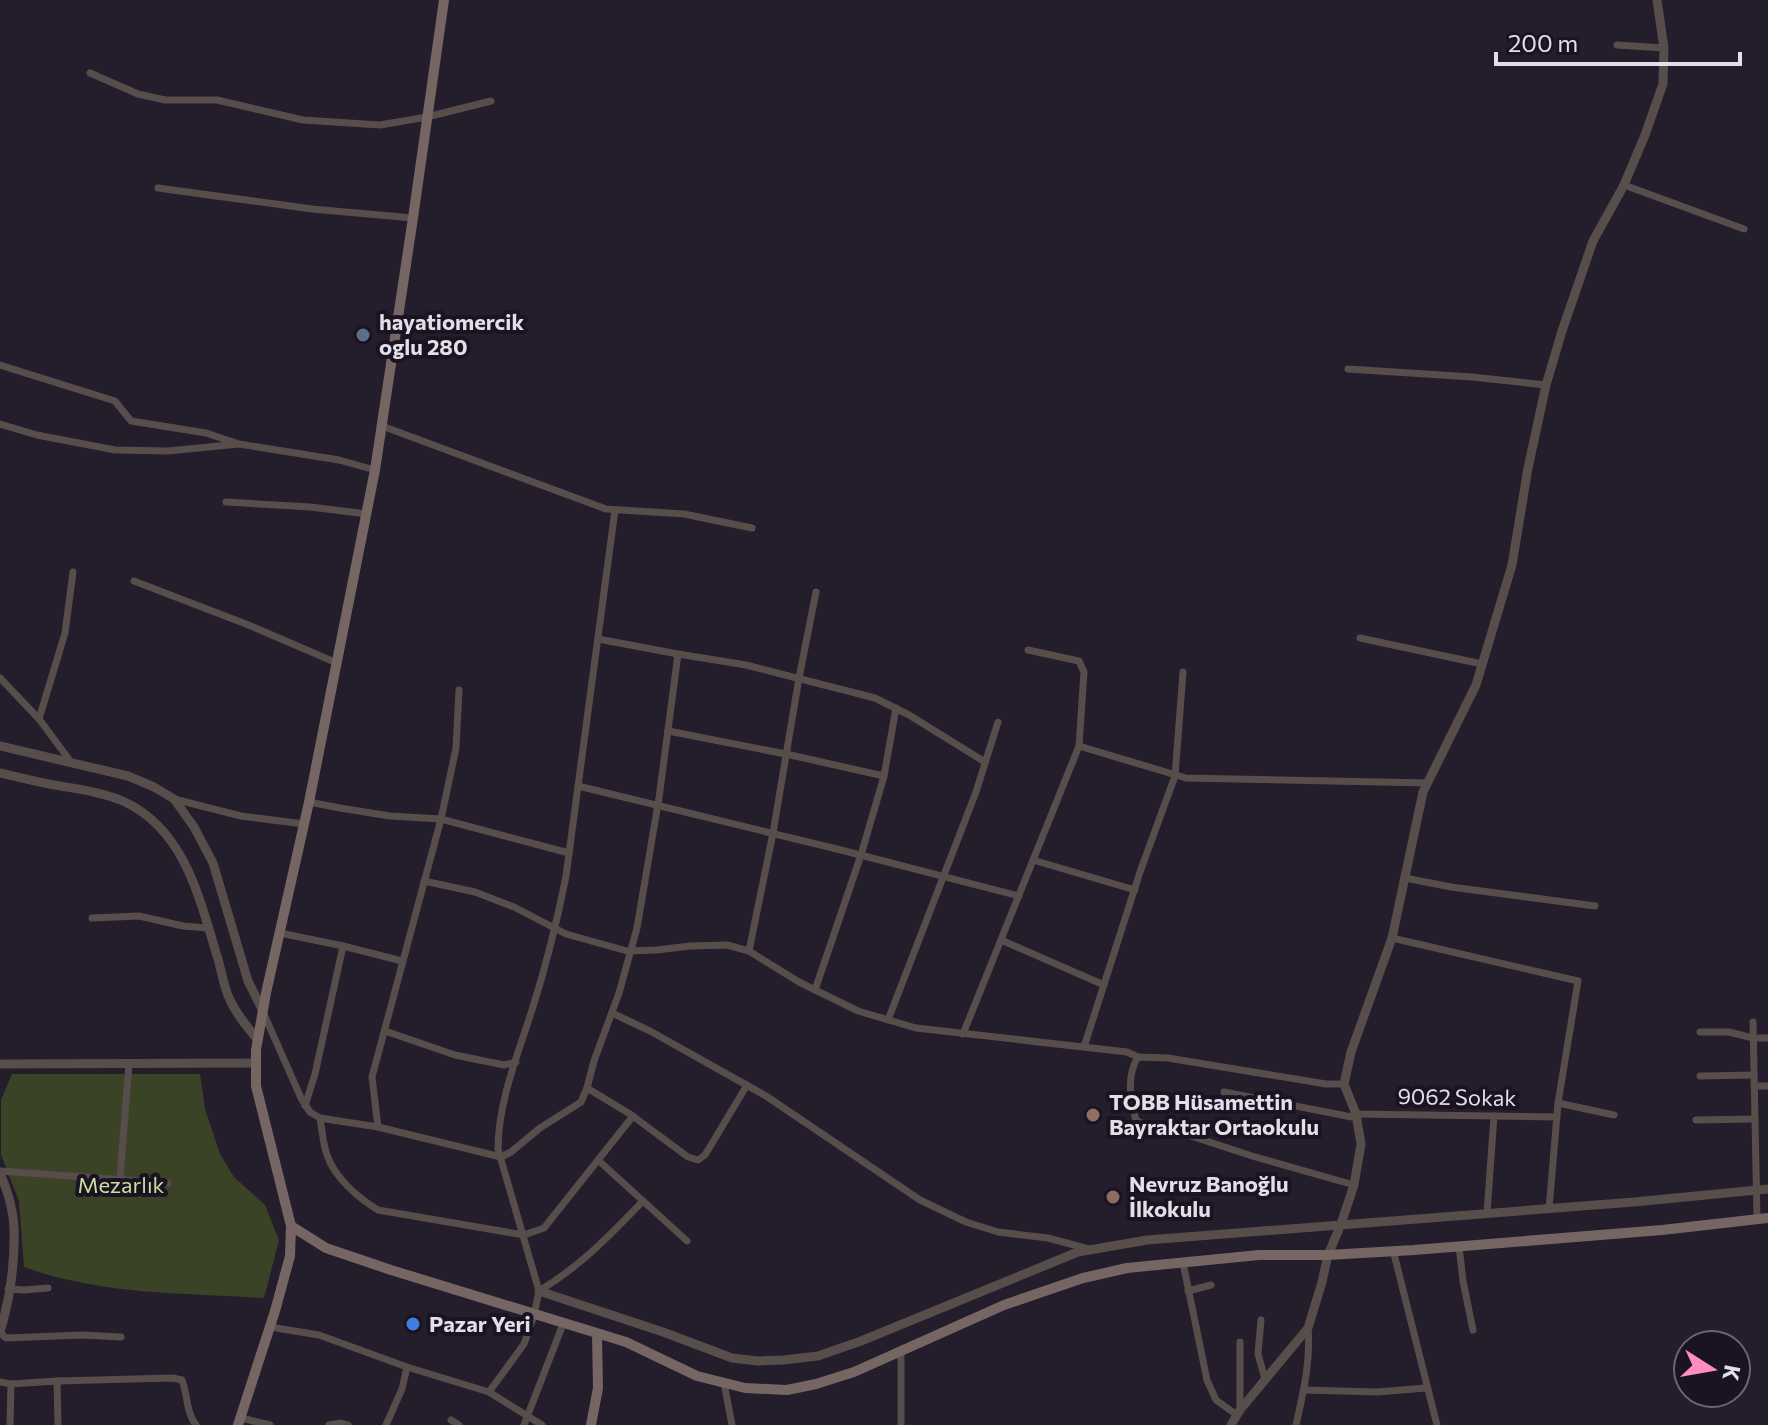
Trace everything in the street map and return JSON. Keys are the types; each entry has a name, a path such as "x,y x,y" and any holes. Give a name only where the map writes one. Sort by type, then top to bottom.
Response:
{"main road":[{"path":"240,1421 290,1256 291,1226 256,1086 258,1040 375,470 444,0"},
{"path":"291,1226 326,1248 626,1342 697,1376 745,1388 787,1390 854,1372 1004,1305 1083,1278 1127,1268 1259,1255 1328,1255 1459,1246 1662,1230 1763,1218"},
{"path":"591,1425 598,1388 597,1334"}],"street":[{"path":"1296,1425 1310,1349 1308,1328 1328,1255 1354,1185 1361,1144 1356,1116 1344,1084 1351,1052 1392,938 1423,792 1476,685 1512,565 1546,385 1593,241 1624,185 1663,84 1664,48 1657,0"},
{"path":"1617,45 1664,48"},
{"path":"90,73 138,94 165,100 217,100 303,120 380,125 491,101"},
{"path":"1624,185 1744,229"},
{"path":"158,188 312,209 413,218"},
{"path":"0,365 115,401 131,421 206,433 239,444 339,460 375,470"},
{"path":"1348,369 1546,385"},
{"path":"0,424 37,435 115,450 168,451 239,444"},
{"path":"382,426 606,509 684,514 752,528"},
{"path":"226,502 367,514"},
{"path":"489,1392 524,1344 539,1291 498,1149 498,1134 507,1092 556,928 615,510"},
{"path":"39,719 65,633 73,572"},
{"path":"134,581 337,663"},
{"path":"749,951 816,592"},
{"path":"1360,638 1482,664"},
{"path":"598,639 746,665 875,698 985,762"},
{"path":"963,1034 1079,746 1084,672 1079,661 1028,650"},
{"path":"174,799 194,827 213,863 248,981 310,1112 320,1118 378,1127 501,1157 581,1102 587,1088 637,928 658,805 678,654"},
{"path":"1084,1047 1175,776 1183,672"},
{"path":"0,678 39,719 71,762"},
{"path":"378,1127 372,1077 441,819 456,748 459,690"},
{"path":"815,990 884,776 896,708"},
{"path":"888,1020 976,792 998,722"},
{"path":"668,731 884,776"},
{"path":"0,746 128,776 174,799 241,816 304,824"},
{"path":"1079,746 1186,778 1428,783"},
{"path":"453,761 465,762"},
{"path":"0,773 124,801 165,832 194,883 229,998 241,1021 258,1040"},
{"path":"578,786 1019,896"},
{"path":"309,802 390,816 441,819 569,853"},
{"path":"1033,860 1135,890"},
{"path":"1405,878 1595,906"},
{"path":"424,881 475,892 514,907 566,934 631,951 727,945 749,951 858,1011 916,1028 1127,1052 1138,1057 1168,1058 1326,1084 1344,1084"},
{"path":"92,918 139,916 208,928"},
{"path":"280,933 402,961"},
{"path":"1392,938 1578,981 1558,1103 1549,1209"},
{"path":"1001,940 1104,985"},
{"path":"305,1106 343,946"},
{"path":"612,1013 747,1085 920,1200 954,1217 998,1232 1048,1238 1090,1250"},
{"path":"1753,1022 1757,1190 1763,1218"},
{"path":"385,1031 455,1055 504,1065 516,1062"},
{"path":"1700,1032 1729,1032 1768,1038"},
{"path":"1138,1057 1134,1062 1130,1102 1136,1120 1148,1127 1182,1133 1354,1185"},
{"path":"0,1064 256,1063"},
{"path":"120,1178 129,1064"},
{"path":"1700,1076 1754,1075"},
{"path":"587,1088 633,1116 688,1157 698,1160 705,1155 747,1085"},
{"path":"1754,1086 1768,1086"},
{"name":"9062 Sokak","path":"1224,1092 1356,1116 1557,1117"},
{"path":"1558,1103 1614,1115"},
{"path":"320,1118 326,1154 333,1169 362,1200 378,1210 524,1235 544,1228 633,1116"},
{"path":"1487,1213 1494,1116"},
{"path":"1696,1120 1768,1127"},
{"path":"598,1160 687,1241"},
{"path":"121,1337 6,1338 0,1332 12,1262 14,1224 0,1172 168,1183"},
{"path":"539,1291 732,1358 783,1360 818,1356 861,1341 1078,1252 1147,1240 1768,1189"},
{"path":"539,1291 591,1254 643,1201"},
{"path":"1459,1246 1473,1330"},
{"path":"1393,1250 1437,1425"},
{"path":"1183,1263 1207,1380 1216,1400 1238,1412"},
{"path":"1188,1291 1211,1285"},
{"path":"8,1289 48,1288"},
{"path":"1261,1320 1258,1354 1265,1379"},
{"path":"524,1425 563,1324"},
{"path":"270,1327 319,1335 489,1392 542,1425"},
{"path":"1231,1425 1238,1412 1308,1328"},
{"path":"1238,1412 1240,1342"},
{"path":"901,1351 901,1425"},
{"path":"386,1425 402,1389 407,1367"},
{"path":"0,1382 173,1378 182,1380 189,1416 196,1425"},
{"path":"57,1381 58,1425"},
{"path":"724,1383 732,1425"},
{"path":"10,1425 11,1384"},
{"path":"1304,1390 1377,1392 1426,1388"},
{"path":"240,1421 270,1425"},
{"path":"329,1425 348,1425"}],"green space":[{"name":"Mezarlık","path":"12,1074 200,1074 205,1109 220,1154 234,1177 265,1205 279,1240 264,1298 112,1288 24,1267 19,1201 1,1155 1,1100"}],"place":[{"name":"hayatiomercik oglu 280","path":"363,335"},
{"name":"TOBB Hüsamettin Bayraktar Ortaokulu","path":"1093,1115"},
{"name":"Nevruz Banoğlu İlkokulu","path":"1113,1197"},
{"name":"Pazar Yeri","path":"413,1324"}]}
